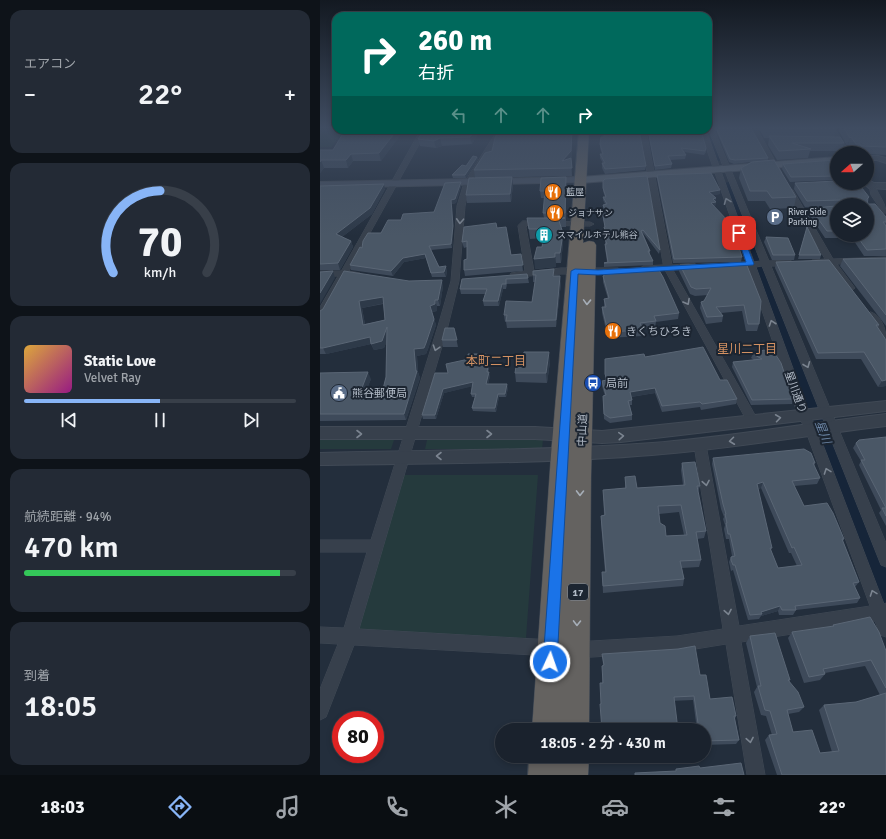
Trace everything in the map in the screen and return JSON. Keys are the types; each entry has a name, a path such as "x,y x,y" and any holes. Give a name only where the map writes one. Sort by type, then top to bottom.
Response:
{"highway":[{"name":"中山道","path":"585,163 586,179"},
{"name":"中山道","path":"547,723 551,648 572,445 588,163"},
{"name":"中山道","path":"572,445 576,650 574,723"},
{"path":"544,775 545,763"},
{"path":"572,775 573,763"}],"main road":[{"path":"320,185 467,183 586,179 798,163"}],"street":[{"path":"320,315 406,163"},
{"path":"320,711 349,637 455,281 461,206 467,183 480,163"},
{"path":"650,163 668,268 753,422"},
{"name":"星川通り","path":"719,163 766,264 886,560"},
{"name":"星川通り","path":"720,163 751,264 804,415 811,429 883,612 886,629"},
{"path":"775,165 791,186 830,261 858,298"},
{"path":"874,184 886,186"},
{"path":"872,190 882,207"},
{"path":"530,274 522,226 526,224 584,224"},
{"path":"721,265 886,260"},
{"path":"504,276 561,271 582,272 706,266"},
{"path":"320,274 344,273 364,276"},
{"path":"867,310 886,335"},
{"path":"320,459 403,457 572,445 700,445 811,429 828,419 886,406"},
{"path":"320,433 535,433 572,445 621,436 804,415 828,419 886,420"},
{"path":"700,445 756,775"},
{"path":"320,546 376,546"},
{"path":"320,635 576,650 677,644 883,612"}],"green space":[{"path":"320,440 394,440 391,449 320,449"},
{"path":"427,440 543,440 542,449 425,449"},
{"path":"403,475 538,475 526,638 357,631"}],"building":[{"path":"468,163 473,163 465,175 452,175 462,165 466,166"},
{"path":"478,163 572,163 572,168 474,170"},
{"path":"602,163 645,163 646,166 605,169"},
{"path":"654,163 672,164 655,166"},
{"path":"750,163 776,163 796,197 772,198 767,191 750,191 741,168"},
{"path":"830,163 830,176 791,177 783,164"},
{"path":"711,173 720,190 709,192 716,198 713,199 716,202 711,203 729,222 731,222 742,257 674,259 657,175"},
{"path":"647,176 660,250 643,230 641,231 653,261 604,263 608,262 605,244 607,244 605,239 608,239 604,227 602,210 605,210 603,205 607,204 603,197 606,197 603,188 603,181 605,179"},
{"path":"512,177 510,194 466,195 469,178"},
{"path":"566,177 565,213 543,213 545,191 540,191 541,178"},
{"path":"830,181 830,190 864,190 869,197 830,198 830,200 807,201 795,183"},
{"path":"461,182 455,199 451,200 453,226 451,244 429,246 439,267 446,266 444,272 431,273 425,254 403,258 391,271 350,265 360,247 362,248 363,241 368,233 381,233 388,220 401,220 403,214 434,212 445,183"},
{"path":"384,184 370,208 336,234 351,241 338,263 320,264 320,186"},
{"path":"875,204 886,217 886,222 883,222 886,226 886,249 867,250 861,242 874,242"},
{"path":"830,207 830,231 827,231 810,208"},
{"path":"527,218 558,218 563,233 560,253 555,253 555,257 534,259 537,247 542,247 545,229 529,229"},
{"path":"496,223 497,228 506,227 511,255 521,254 523,265 464,270 464,260 467,259 467,241 462,242 464,227"},
{"path":"807,227 821,255 799,255"},
{"path":"766,237 788,238 795,255 773,255"},
{"path":"886,258 886,315 843,259"},
{"path":"829,260 879,325 876,325 886,340 886,380 882,381 864,352 818,353 776,262"},
{"path":"746,263 761,301 759,324 748,324 744,305 716,307 723,316 707,317 701,302 704,301 711,288 696,289 691,287 680,265"},
{"path":"657,267 679,313 654,316 656,321 640,323 643,330 608,332 602,307 606,307 604,299 609,298 603,276 603,270"},
{"path":"554,269 553,276 560,276 556,320 506,321 507,315 504,315 506,301 532,302 536,275 533,275 533,271"},
{"path":"333,271 320,293 320,272"},
{"path":"344,271 409,281 442,280 438,300 435,300 435,304 430,306 434,319 424,348 414,349 417,371 404,414 320,414 320,373 368,372 360,393 382,393 386,377 387,327 382,341 371,344 370,337 320,348 320,311 323,309","holes":["383,297 385,320 363,325 359,301"]},
{"path":"527,274 528,278 506,279 506,284 502,284 498,301 483,301 487,289 460,289 462,279"},
{"path":"445,328 454,328 457,340 442,340"},
{"path":"703,347 720,380 727,380 737,399 702,404 700,402 662,406 655,388 630,392 632,400 628,401 632,415 610,418 604,414 603,396 606,395 602,381 607,380 605,374 605,359 644,354 645,357"},
{"path":"772,349 781,363 793,399 752,400 733,362 762,359 753,354"},
{"path":"524,352 549,352 546,373 515,373 517,360 522,360"},
{"path":"468,354 486,354 484,366 488,366 487,372 489,372 486,384 507,384 505,394 498,394 495,408 472,408 476,394 471,394 473,382 443,389 435,415 422,415 435,373 448,373 446,364 469,359"},
{"path":"886,437 886,508 861,460 865,460 856,443 859,440"},
{"path":"804,449 811,453 815,463 813,463 820,478 792,481 804,506 827,503 833,513 859,582 853,583 860,598 795,606 796,610 782,610 780,606 761,612 762,614 750,615 735,565 733,565 731,560 731,557 735,556 730,534 728,534 726,514 713,458","holes":["763,482 792,548 794,547 802,565 778,568 770,548 772,548 757,484"]},
{"path":"695,462 700,486 697,486 706,531 696,532 701,560 680,561 684,579 603,586 602,572 606,572 601,516 605,515 603,490 626,488 625,477 635,476 637,488 685,485 682,463","holes":["681,505 687,535 666,536 665,526 660,523 658,506"]},
{"path":"882,508 886,508 886,516"},
{"path":"870,617 879,632 886,651 886,688 871,660 823,669 825,674 809,677 792,632 834,626 833,625"},
{"path":"775,633 790,680 788,680 798,692 804,707 787,710 793,732 812,730 820,753 839,751 824,705 856,702 886,693 886,775 782,775 769,735 777,734 770,711 765,710 758,686 761,686 750,636"},
{"path":"695,646 700,675 706,675 710,699 732,697 739,740 711,741 711,723 698,723 694,696 674,697 677,723 601,723 600,683 603,683 602,666 604,665 602,654 678,649"},
{"path":"741,763 744,775 635,775 635,773 676,771 676,769 699,766 700,768"}],"waterway":[{"name":"星川","path":"729,186 757,259"},
{"name":"星川","path":"760,268 886,596"}],"place":[{"name":"藍屋","path":"553,192"},
{"name":"ジョナサン","path":"555,213"},
{"name":"River Side Parking","path":"775,217"},
{"name":"スマイルホテル熊谷","path":"544,235"},
{"name":"きくちひろき","path":"613,331"},
{"name":"局前","path":"593,383"},
{"name":"熊谷郵便局","path":"339,393"}],"district":[{"name":"星川二丁目","path":"747,349"},
{"name":"本町二丁目","path":"496,361"}],"route":[{"path":"550,662 562,455 575,271 598,272 751,264 739,233"}]}
